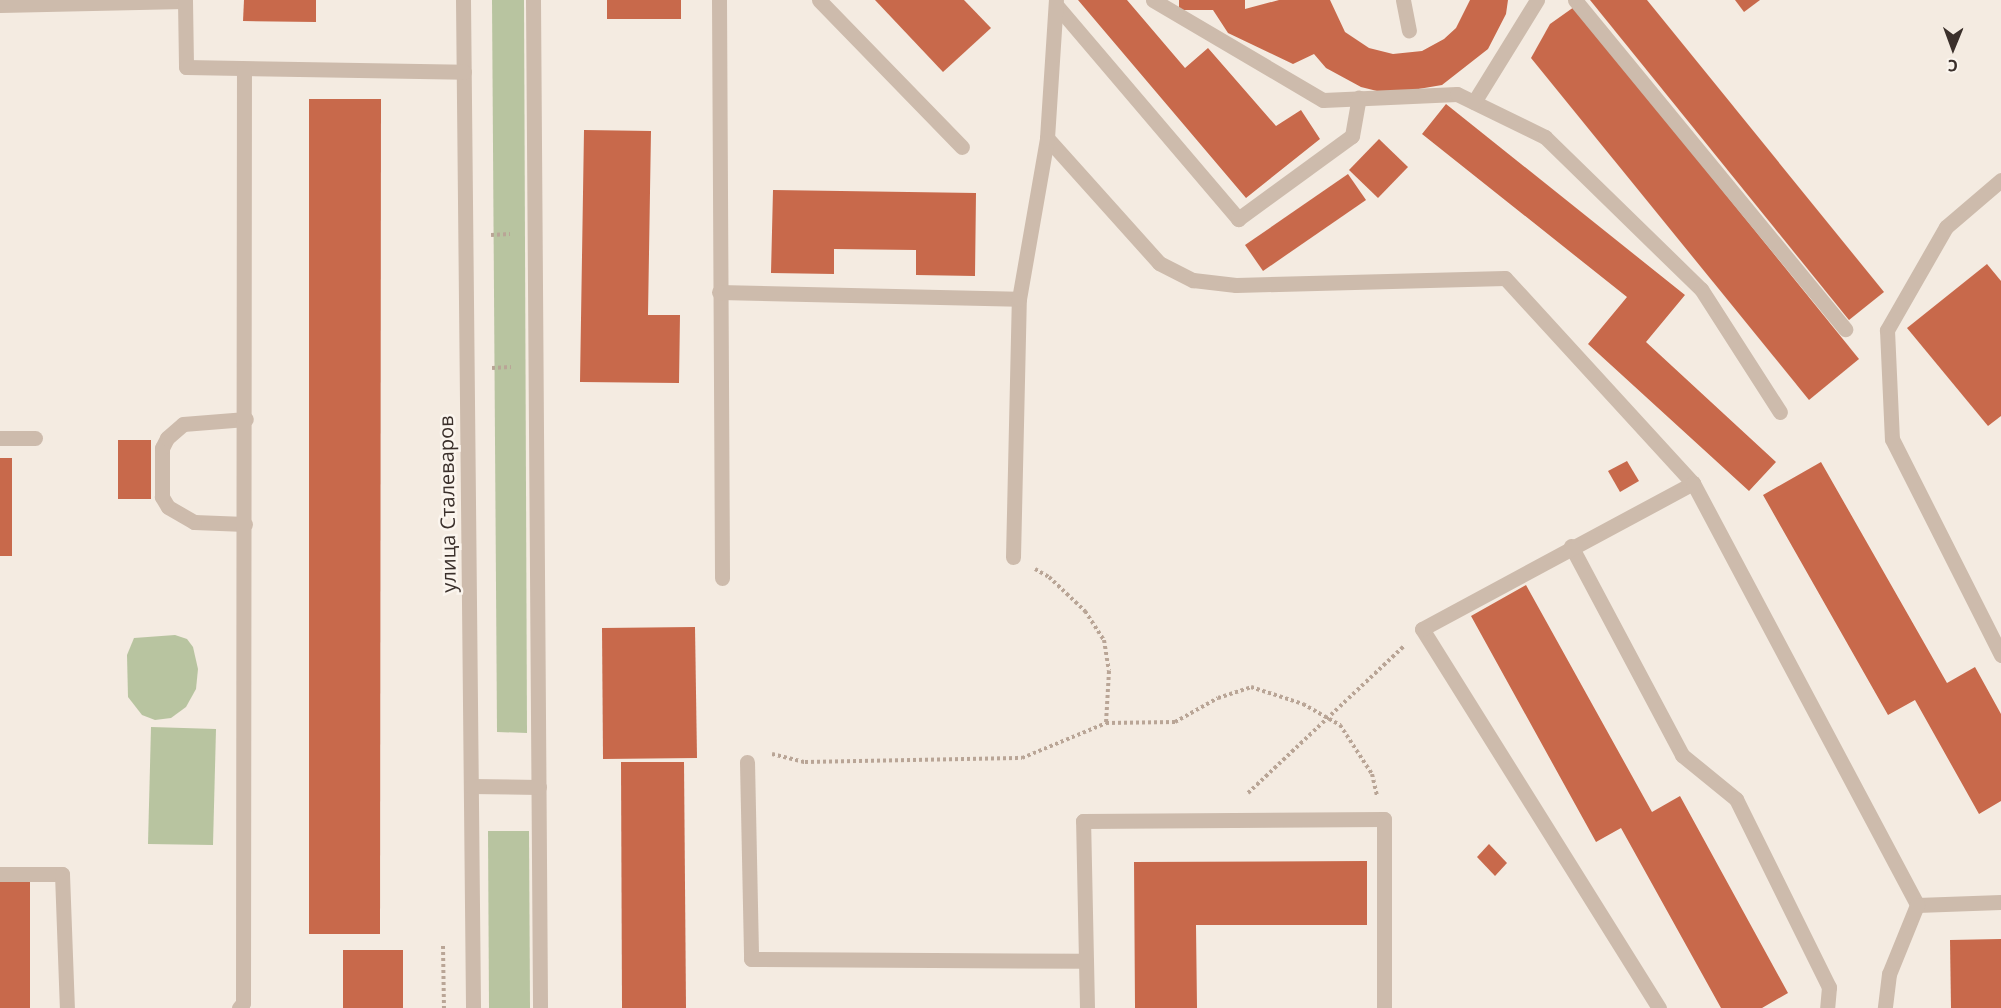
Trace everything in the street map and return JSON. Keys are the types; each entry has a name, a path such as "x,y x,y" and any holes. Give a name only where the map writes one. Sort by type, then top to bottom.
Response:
{"street":[{"name":"улица Сталеваров","path":"463,0 473,1008"},
{"path":"533,0 540,1008"},
{"path":"719,0 719,292 723,578"},
{"path":"819,0 962,147"},
{"path":"1153,0 1323,100 1457,94 1545,136 1701,289 1780,412"},
{"path":"1403,0 1409,30"},
{"path":"1474,102 1537,0"},
{"path":"1575,0 1845,328"},
{"path":"0,5 185,1 186,68 464,72"},
{"path":"1057,3 1238,219 1352,136 1359,98"},
{"path":"1013,557 1018,299 1047,138 1057,3"},
{"path":"239,1008 243,1003 246,419 244,69"},
{"path":"1047,138 1159,263 1193,280 1236,285 1505,278 1693,483 1917,905"},
{"path":"2001,180 1946,227 1887,330 1892,439 2001,655"},
{"path":"719,292 1018,299"},
{"path":"245,524 194,522 168,507 162,497 162,448 167,438 183,424 246,419"},
{"path":"0,438 34,438"},
{"path":"1659,1008 1422,629 1571,546 1693,483"},
{"path":"1571,546 1682,755 1736,799 1829,987 1827,1008"},
{"path":"747,762 751,959 1086,961"},
{"path":"471,786 539,787"},
{"path":"1087,1008 1083,821 1384,819 1384,1008"},
{"path":"0,874 62,874 67,1008"},
{"path":"1917,905 2001,902"},
{"path":"1885,1008 1889,974 1917,905"}],"path":[{"path":"465,235 535,233"},
{"path":"467,369 536,365"},
{"path":"1013,557 1049,577 1085,611 1104,640 1109,671 1106,723"},
{"path":"1220,821 1325,716 1422,629"},
{"path":"747,762 765,752 805,762 1022,758 1106,723 1175,722 1218,698 1251,687 1303,704 1340,725 1372,774 1384,819"}],"green space":[{"path":"492,0 524,0 527,733 497,732"},
{"path":"175,635 187,639 193,647 198,669 196,689 186,707 171,718 155,720 142,715 128,697 127,655 134,638"},
{"path":"151,727 216,729 213,845 148,844"},
{"path":"488,831 529,831 530,1008 489,1008"}],"building":[{"path":"244,0 316,0 316,22 243,21"},
{"path":"607,0 681,0 681,19 607,19"},
{"path":"875,0 964,0 991,28 943,72"},
{"path":"1078,0 1127,0 1185,68 1208,48 1276,126 1301,110 1320,139 1246,198"},
{"path":"1179,0 1245,0 1245,9 1279,0 1330,0 1345,32 1369,48 1393,54 1422,51 1444,39 1456,28 1470,0 1508,0 1506,14 1488,49 1442,85 1389,94 1361,87 1326,68 1314,54 1293,64 1228,33 1213,10 1179,10"},
{"path":"1590,0 1647,0 1884,292 1849,320"},
{"path":"1735,0 1760,0 1744,12"},
{"path":"1574,7 1859,359 1809,400 1531,58 1550,24"},
{"path":"309,99 381,99 380,934 309,934"},
{"path":"1446,104 1685,295 1646,342 1776,462 1749,491 1588,344 1627,297 1422,134"},
{"path":"584,130 651,131 648,315 680,315 679,383 580,382"},
{"path":"1379,139 1408,167 1378,198 1349,170"},
{"path":"1348,174 1366,200 1263,271 1245,245"},
{"path":"773,190 976,193 975,276 916,275 916,250 834,249 834,274 771,273"},
{"path":"1987,264 2001,281 2001,416 1988,426 1907,328"},
{"path":"118,440 151,440 151,499 118,499"},
{"path":"0,458 12,458 12,556 0,556"},
{"path":"1627,461 1639,481 1620,492 1608,471"},
{"path":"1821,462 1947,683 1975,667 2001,714 2001,801 1979,814 1915,700 1888,715 1763,495"},
{"path":"1526,585 1652,812 1680,796 1788,993 1762,1008 1721,1008 1621,828 1596,842 1471,616"},
{"path":"695,627 697,758 603,759 602,628"},
{"path":"621,762 684,762 686,1008 622,1008"},
{"path":"1489,844 1507,863 1495,876 1477,857"},
{"path":"1367,861 1367,925 1196,925 1197,1008 1135,1008 1134,862"},
{"path":"0,881 30,881 30,1008 0,1008"},
{"path":"2001,939 2001,1008 1951,1008 1950,940"},
{"path":"343,950 403,950 403,1008 343,1008"}]}
